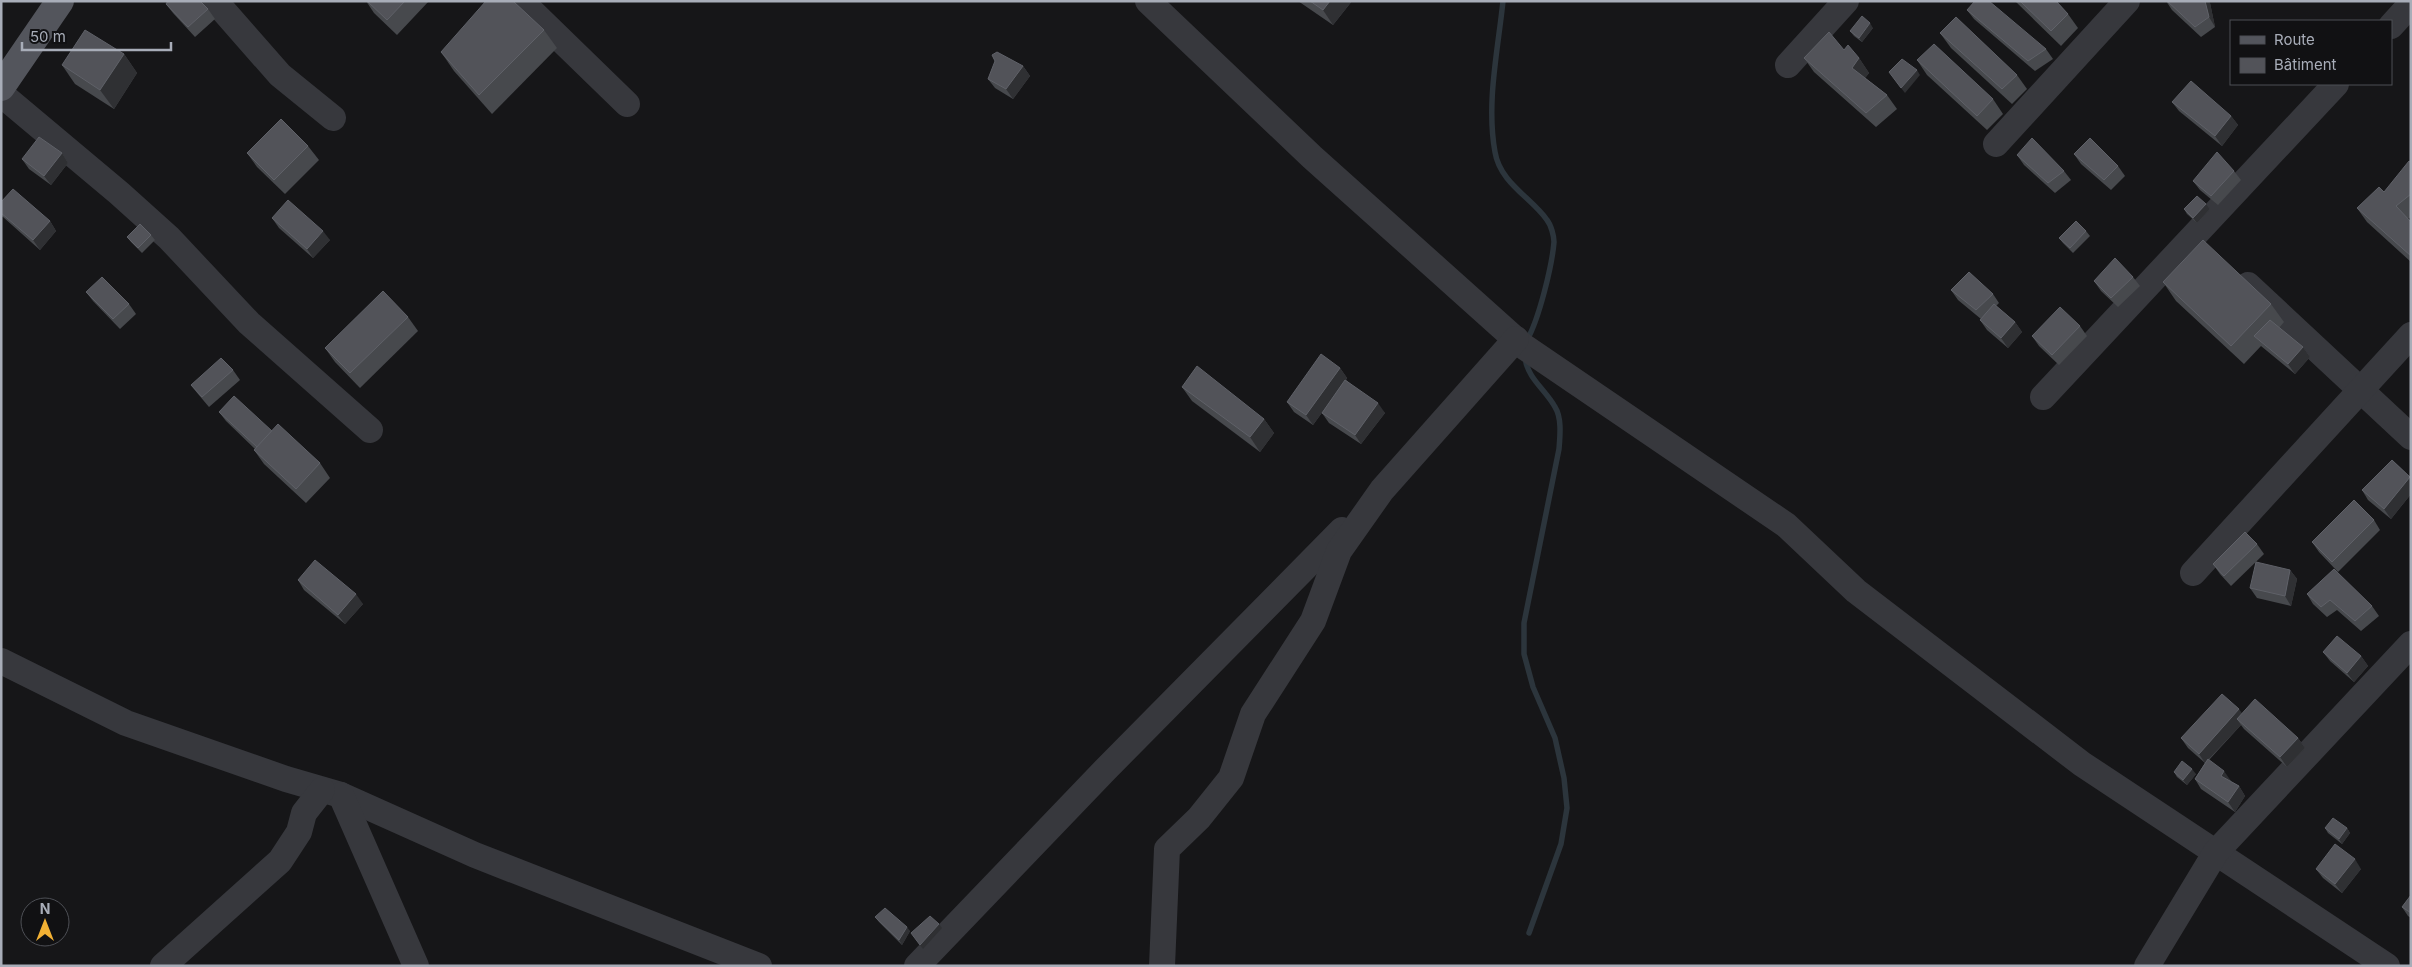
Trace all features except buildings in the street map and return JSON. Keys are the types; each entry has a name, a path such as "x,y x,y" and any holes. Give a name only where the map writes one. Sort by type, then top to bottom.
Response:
{"main road":[{"path":"1,87 60,1"}],"street":[{"path":"215,1 280,74 333,118"},
{"path":"521,1 627,104"},
{"path":"1148,1 1312,158 1516,339 1786,525 1856,591 2082,764 2387,966"},
{"path":"1788,65 1846,1"},
{"path":"1996,144 2127,1"},
{"path":"2392,25 2411,4"},
{"path":"2043,397 2202,242 2335,85"},
{"path":"1,94 120,193 169,238 249,323 370,430"},
{"path":"2231,269 2411,437"},
{"path":"2193,574 2411,335"},
{"path":"916,966 1105,770 1382,490 1516,339"},
{"path":"1162,966 1167,850 1199,818 1231,778 1253,714 1313,621 1339,551 1382,490"},
{"path":"2148,966 2216,852 2411,644"},
{"path":"1,661 126,723 331,792 475,855 759,966"},
{"path":"163,966 280,861 299,832 304,813 331,792"},
{"path":"331,792 416,966"}],"waterway":[{"path":"1503,1 1492,96 1495,152 1503,173 1541,212 1548,222 1554,240 1551,264 1544,292 1532,331 1527,340"},
{"path":"1525,358 1533,378 1555,407 1560,422 1559,449 1524,623 1524,654 1533,687 1555,738 1564,778 1567,808 1561,844 1529,933"}]}
